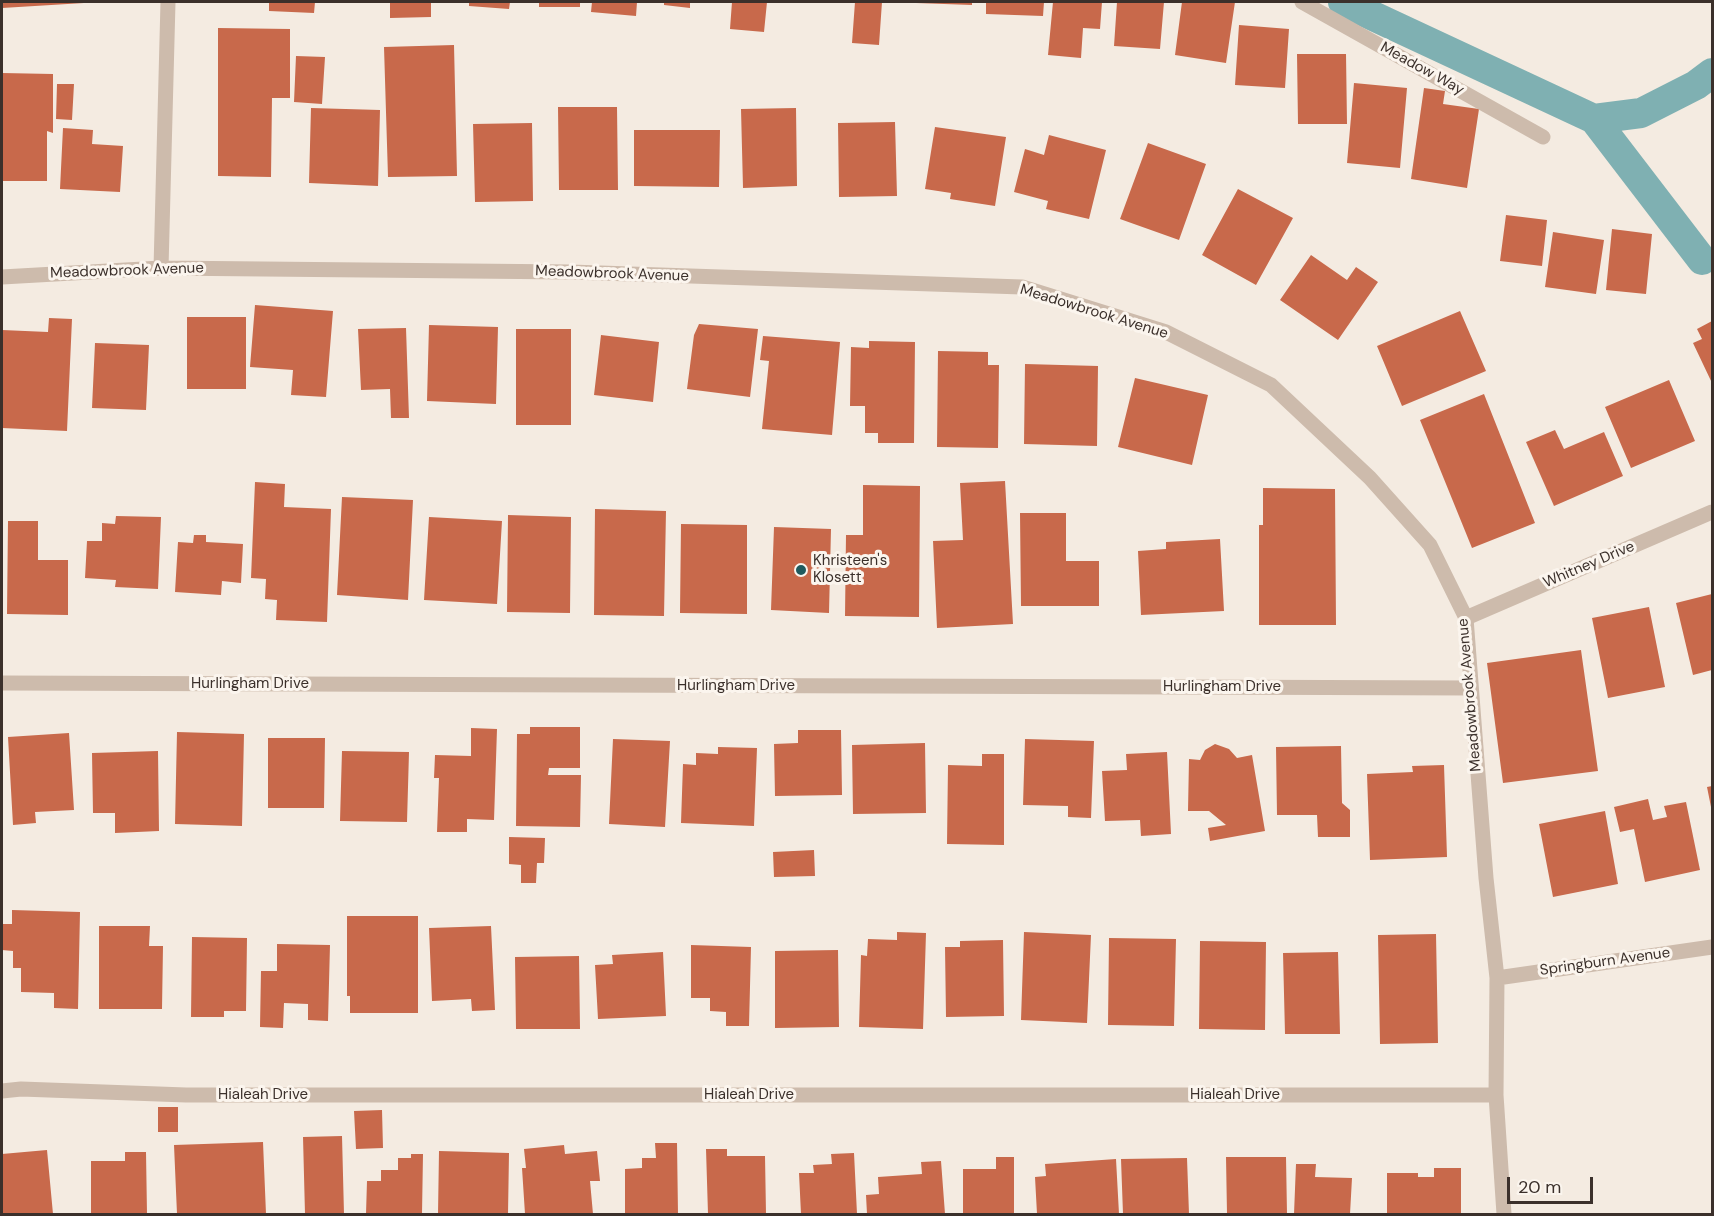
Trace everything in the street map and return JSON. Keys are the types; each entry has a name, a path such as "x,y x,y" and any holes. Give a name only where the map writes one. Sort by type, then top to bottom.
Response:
{"street":[{"path":"161,268 168,2"},
{"name":"Meadow Way","path":"1302,2 1543,137"},
{"name":"Meadowbrook Avenue","path":"2,277 161,268 570,272 1022,287 1166,332 1271,385 1370,478 1430,545 1466,618 1486,878 1497,978 1496,1095 1504,1215"},
{"name":"Whitney Drive","path":"1466,618 1713,512"},
{"name":"Hurlingham Drive","path":"2,683 1471,688"},
{"name":"Springburn Avenue","path":"1497,978 1713,947"},
{"name":"Hialeah Drive","path":"2,1091 21,1089 186,1095 1496,1095"}],"building":[{"path":"2,2 84,2 84,3 2,8"},
{"path":"269,2 315,2 314,13 269,11"},
{"path":"390,2 431,2 431,17 390,18"},
{"path":"469,2 510,2 509,9 469,6"},
{"path":"539,2 580,2 580,7 539,7"},
{"path":"592,2 637,2 636,16 591,12"},
{"path":"664,2 690,2 690,8 664,5"},
{"path":"732,2 767,2 764,32 730,29"},
{"path":"855,2 882,2 879,45 852,43"},
{"path":"972,2 972,5 916,3"},
{"path":"986,2 1044,2 1043,16 986,14"},
{"path":"1053,2 1102,2 1100,29 1083,28 1081,58 1048,55"},
{"path":"1117,2 1164,2 1160,49 1114,46"},
{"path":"1182,2 1235,2 1226,63 1175,55"},
{"path":"1239,25 1289,29 1285,88 1235,85"},
{"path":"218,28 290,29 290,98 272,98 271,177 218,176"},
{"path":"454,45 457,176 388,177 384,47"},
{"path":"1297,54 1346,54 1347,124 1298,124"},
{"path":"296,56 325,57 322,104 294,102"},
{"path":"2,73 53,74 53,133 47,131 47,181 2,181"},
{"path":"1354,83 1407,88 1400,168 1347,163"},
{"path":"57,84 74,84 72,120 56,119"},
{"path":"1424,88 1445,91 1443,104 1479,109 1467,188 1411,179"},
{"path":"558,107 617,107 618,190 559,190"},
{"path":"311,108 380,110 378,186 309,183"},
{"path":"796,108 797,186 743,188 741,109"},
{"path":"895,122 897,196 839,197 838,123"},
{"path":"532,123 533,201 475,202 473,124"},
{"path":"935,127 1006,137 995,206 950,199 951,193 925,189"},
{"path":"63,128 93,130 92,144 123,146 120,192 60,189"},
{"path":"634,130 720,130 719,187 634,186"},
{"path":"1049,135 1106,150 1089,219 1046,209 1048,201 1014,192 1025,149 1044,155"},
{"path":"1148,143 1206,164 1179,240 1120,219"},
{"path":"1238,189 1293,218 1256,285 1202,255"},
{"path":"1506,215 1547,220 1542,266 1500,261"},
{"path":"1612,229 1652,234 1646,294 1606,290"},
{"path":"1553,232 1604,240 1596,294 1545,287"},
{"path":"1311,255 1347,280 1356,267 1378,282 1338,340 1280,300"},
{"path":"255,305 333,311 326,397 291,395 293,370 250,367"},
{"path":"1460,311 1486,371 1402,406 1377,346"},
{"path":"187,317 246,317 246,389 187,389"},
{"path":"49,318 72,319 67,431 2,428 2,330 48,332"},
{"path":"1712,321 1712,383 1693,343 1702,339 1697,329"},
{"path":"699,324 758,329 750,397 687,389 694,335"},
{"path":"429,325 498,327 496,404 427,401"},
{"path":"406,328 409,418 391,418 390,389 361,390 358,329"},
{"path":"516,329 571,329 571,425 516,425"},
{"path":"601,335 659,342 653,402 594,395"},
{"path":"763,336 840,342 832,435 762,429 769,361 760,360"},
{"path":"869,341 915,342 914,443 878,443 878,433 865,433 865,406 850,406 851,347 869,348"},
{"path":"95,343 149,345 146,410 92,408"},
{"path":"938,351 988,352 988,365 999,365 998,448 937,447"},
{"path":"1025,364 1098,366 1097,446 1024,444"},
{"path":"1135,378 1208,395 1192,465 1118,447"},
{"path":"1669,380 1695,441 1631,468 1605,407"},
{"path":"1484,394 1535,523 1472,548 1420,420"},
{"path":"1555,430 1564,449 1604,432 1623,476 1554,506 1526,442"},
{"path":"1005,481 1013,624 937,628 933,541 963,540 960,483"},
{"path":"255,482 285,484 284,507 331,509 327,622 276,620 277,600 265,599 266,579 251,578"},
{"path":"863,485 920,486 919,617 845,616 846,535 863,535"},
{"path":"1263,488 1335,489 1336,625 1259,625 1259,525 1263,525"},
{"path":"342,497 413,500 408,600 337,595"},
{"path":"595,509 666,511 664,616 594,615"},
{"path":"1020,513 1066,513 1066,561 1099,561 1099,606 1021,606"},
{"path":"508,515 571,517 570,613 507,612"},
{"path":"116,516 161,517 158,589 115,587 116,580 85,578 87,541 102,541 102,523 115,524"},
{"path":"429,517 502,521 497,604 424,600"},
{"path":"8,521 38,521 38,560 68,560 68,615 7,614"},
{"path":"681,524 747,525 747,614 680,613"},
{"name":"Khristeen's Klosett","path":"774,527 831,529 829,613 771,610"},
{"path":"194,535 206,535 206,542 243,544 241,583 222,581 221,595 175,592 178,542 193,543"},
{"path":"1220,539 1224,611 1141,615 1138,551 1166,549 1166,542"},
{"path":"1712,594 1712,670 1693,675 1676,603"},
{"path":"1649,607 1665,687 1608,698 1592,618"},
{"path":"1581,650 1598,771 1503,783 1487,663"},
{"path":"530,727 580,727 580,768 549,768 548,775 581,775 580,827 516,826 517,734 530,734"},
{"path":"471,728 497,729 494,820 467,819 467,832 437,832 439,778 434,778 435,755 471,756"},
{"path":"798,730 841,730 842,795 775,796 774,744 798,743"},
{"path":"177,732 244,734 242,826 175,824"},
{"path":"69,733 74,810 35,812 36,823 13,825 8,737"},
{"path":"268,738 325,738 324,808 268,808"},
{"path":"613,739 670,741 665,827 609,824"},
{"path":"1025,739 1094,741 1091,818 1068,817 1068,806 1023,805"},
{"path":"925,743 926,813 853,814 852,745"},
{"path":"1215,744 1229,749 1237,758 1252,755 1265,831 1210,841 1208,828 1226,825 1209,811 1188,811 1189,759 1200,760 1205,750"},
{"path":"1341,746 1342,803 1350,810 1350,837 1318,837 1317,815 1277,815 1276,747"},
{"path":"718,747 757,748 754,826 681,823 683,764 696,765 696,753 718,754"},
{"path":"158,751 159,831 115,833 115,813 93,813 92,753"},
{"path":"342,751 409,752 407,822 340,821"},
{"path":"1167,752 1171,834 1141,836 1140,820 1105,821 1102,771 1127,770 1126,754"},
{"path":"982,754 1004,754 1004,845 947,844 948,765 982,766"},
{"path":"1444,765 1447,857 1370,860 1367,774 1413,772 1412,766"},
{"path":"1712,786 1712,807 1711,807 1707,787"},
{"path":"1648,799 1653,820 1667,817 1664,806 1686,802 1700,870 1645,882 1634,829 1620,832 1614,807"},
{"path":"1605,811 1618,884 1553,897 1539,824"},
{"path":"509,837 545,838 544,863 537,863 536,883 521,883 521,865 509,864"},
{"path":"814,850 815,876 774,877 773,852"},
{"path":"12,910 80,912 78,1009 54,1008 54,993 21,992 21,968 13,968 13,951 2,950 2,924 12,924"},
{"path":"347,916 418,916 418,1013 350,1013 350,996 347,996"},
{"path":"99,926 150,926 149,946 163,946 162,1009 99,1009"},
{"path":"491,926 495,1010 472,1011 471,999 432,1001 429,928"},
{"path":"897,932 926,933 923,1029 859,1027 861,955 867,956 868,939 897,940"},
{"path":"1024,932 1091,935 1087,1023 1021,1020"},
{"path":"1436,934 1438,1043 1380,1044 1378,935"},
{"path":"192,937 247,938 246,1011 224,1011 224,1017 191,1017"},
{"path":"1109,938 1176,939 1174,1026 1108,1025"},
{"path":"1003,940 1004,1016 946,1017 945,947 960,947 960,941"},
{"path":"1200,941 1266,942 1265,1030 1199,1029"},
{"path":"277,944 330,945 328,1021 308,1020 308,1004 284,1003 283,1028 260,1027 261,971 277,971"},
{"path":"691,945 751,947 749,1026 726,1026 726,1012 710,1011 710,998 691,998"},
{"path":"838,950 839,1027 775,1028 775,951"},
{"path":"663,952 666,1016 598,1019 595,965 613,964 612,955"},
{"path":"1338,952 1340,1034 1285,1034 1283,953"},
{"path":"579,956 580,1029 516,1029 515,957"},
{"path":"158,1107 178,1107 178,1132 158,1132"},
{"path":"382,1110 383,1148 356,1149 354,1111"},
{"path":"342,1136 344,1214 305,1214 303,1137"},
{"path":"263,1142 266,1214 177,1214 174,1145"},
{"path":"655,1143 677,1143 678,1214 625,1214 625,1169 642,1168 642,1158 656,1158"},
{"path":"564,1145 565,1154 597,1151 600,1181 590,1181 593,1214 525,1214 522,1168 526,1168 524,1149"},
{"path":"706,1149 727,1149 727,1156 765,1156 766,1214 708,1214"},
{"path":"47,1150 53,1214 2,1214 2,1154"},
{"path":"439,1151 509,1153 508,1214 438,1214"},
{"path":"125,1152 146,1152 147,1214 91,1214 91,1161 125,1161"},
{"path":"854,1153 857,1214 801,1214 799,1173 814,1173 813,1165 832,1164 831,1154"},
{"path":"411,1154 423,1154 422,1214 366,1214 367,1181 381,1181 381,1170 398,1170 398,1158 411,1158"},
{"path":"996,1157 1014,1157 1014,1214 963,1214 963,1169 996,1169"},
{"path":"1226,1157 1286,1157 1287,1214 1227,1214"},
{"path":"1187,1158 1189,1214 1123,1214 1121,1159"},
{"path":"1116,1159 1119,1214 1037,1214 1035,1177 1046,1176 1045,1164"},
{"path":"941,1161 945,1214 867,1214 866,1195 879,1194 878,1177 922,1174 921,1162"},
{"path":"1296,1164 1316,1164 1315,1177 1352,1178 1350,1214 1294,1214"},
{"path":"1434,1168 1461,1168 1461,1214 1387,1214 1387,1173 1418,1173 1418,1177 1434,1177"}],"waterway":[{"path":"1343,2 1594,119 1702,260"},
{"path":"1594,119 1641,113 1696,85 1712,73"}],"place":[{"name":"Khristeen's Klosett","path":"801,570"}]}
